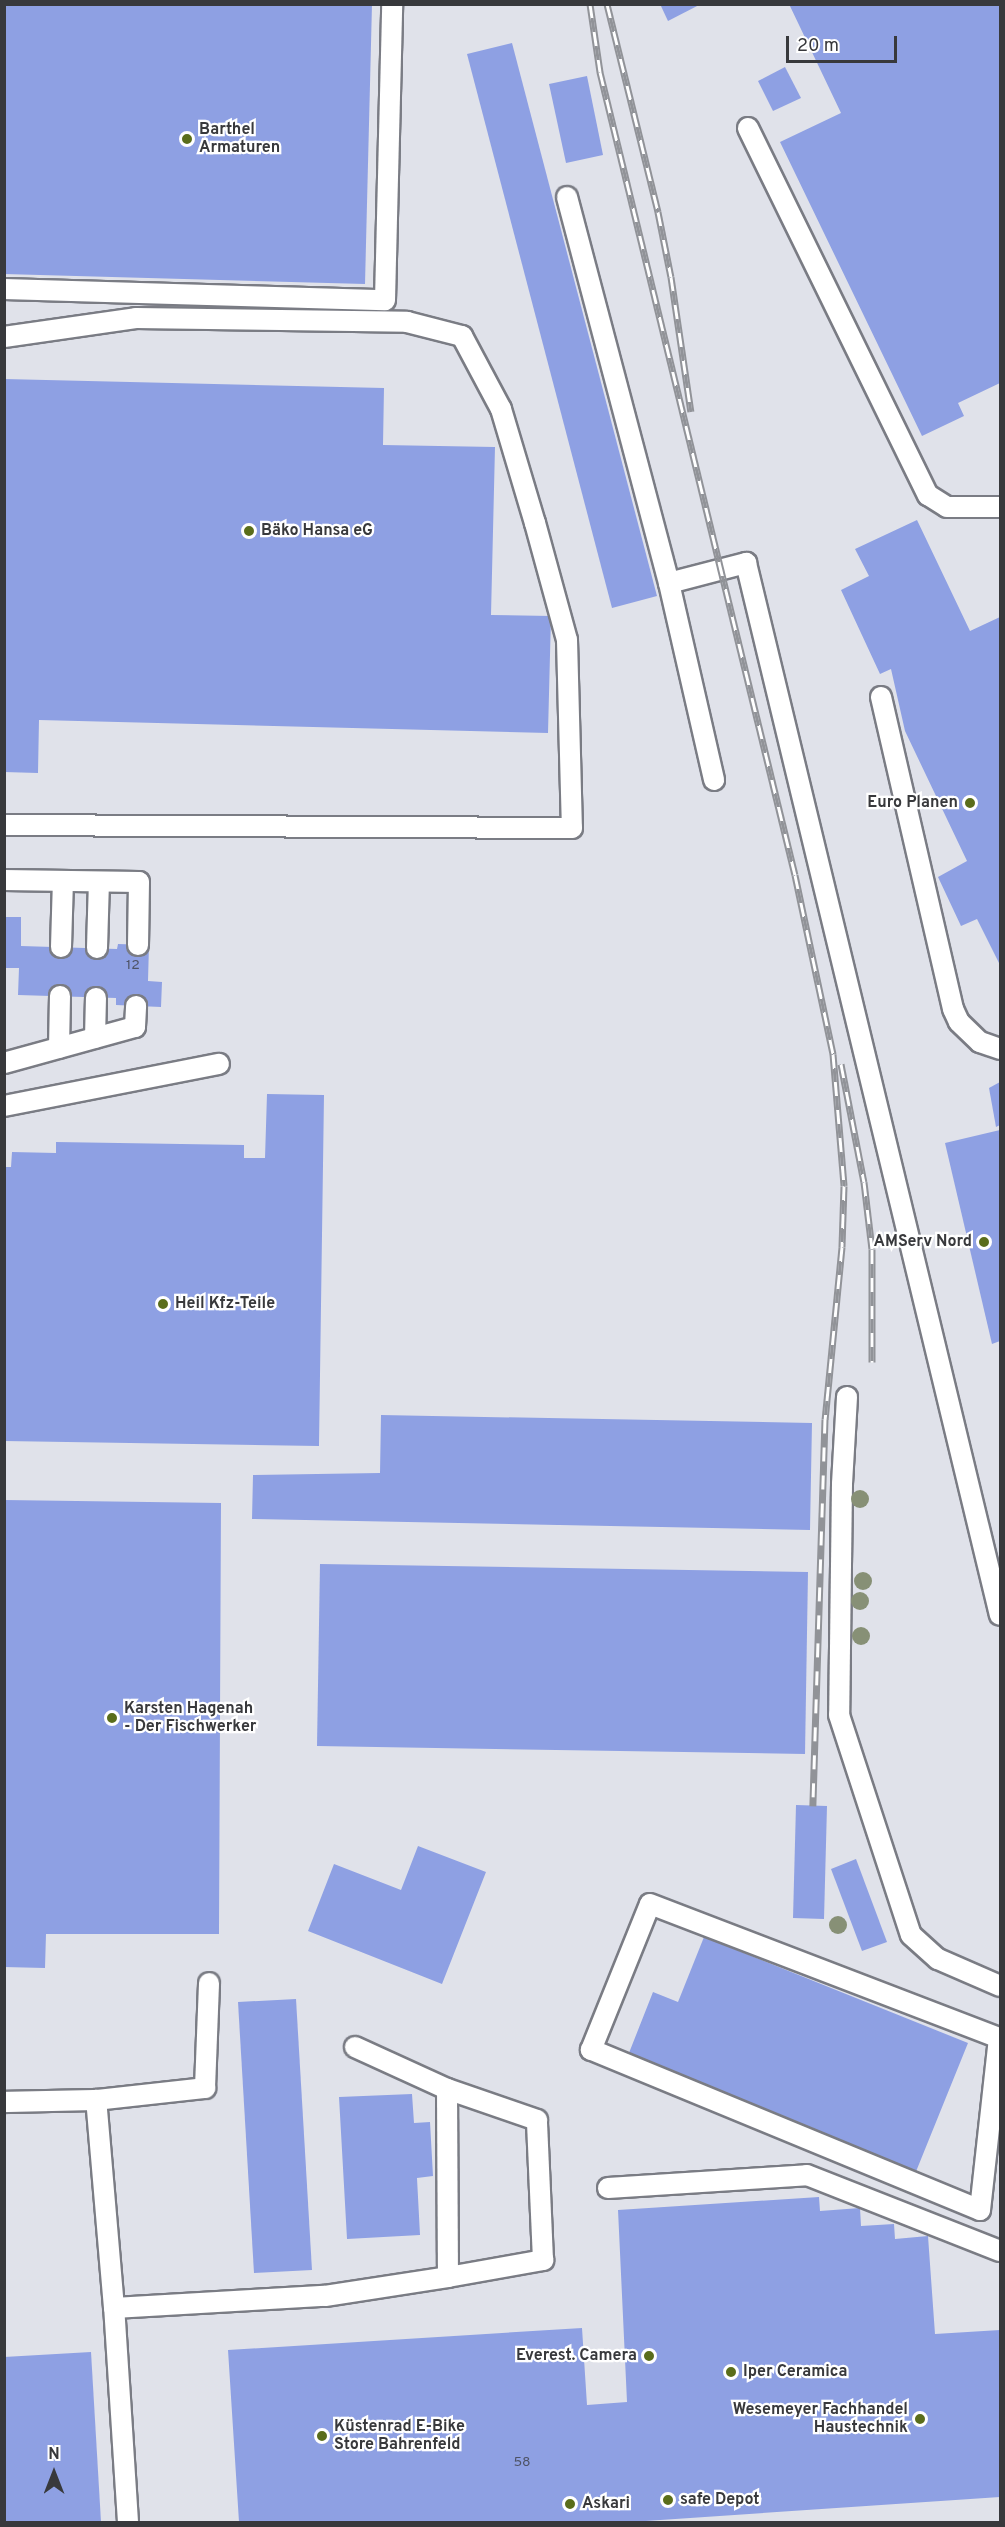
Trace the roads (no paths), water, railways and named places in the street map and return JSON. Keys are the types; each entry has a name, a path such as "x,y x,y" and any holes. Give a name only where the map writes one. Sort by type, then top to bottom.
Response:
{"lane":[{"path":"4,289 386,300 392,4"},
{"path":"748,128 928,495 947,507 1000,507"},
{"path":"567,197 669,583 714,780"},
{"path":"4,337 136,318 407,322 462,336 501,409 536,523 567,640 572,828 4,825"},
{"path":"669,583 746,563 1000,1615"},
{"path":"881,697 953,1009 959,1022 980,1042 1000,1049"},
{"path":"4,880 139,882 138,945"},
{"path":"61,947 63,881"},
{"path":"97,948 99,882"},
{"path":"59,1048 60,996"},
{"path":"95,1038 96,998"},
{"path":"4,1063 135,1027 136,1006"},
{"path":"4,1106 219,1064"},
{"path":"847,1397 842,1484 839,1715 911,1935 938,1959 1000,1986"},
{"path":"650,1904 1000,2038 980,2210 591,2050 650,1904"},
{"path":"4,2102 96,2100 205,2088 209,1983"},
{"path":"114,2308 325,2296 543,2260 537,2120 447,2089 355,2047"},
{"path":"447,2089 448,2277"},
{"path":"96,2100 114,2308 128,2523"},
{"path":"608,2188 807,2175 1000,2251"}],"railway":[{"path":"590,4 600,72 795,875 833,1054 844,1186 842,1247 825,1419 813,1806"},
{"path":"607,4 658,212 671,277 691,412"},
{"path":"841,1064 864,1182 872,1249 872,1362"}],"place":[{"name":"Barthel Armaturen","path":"187,139"},
{"name":"Bäko Hansa eG","path":"249,531"},
{"name":"Euro Planen","path":"970,803"},
{"name":"AMServ Nord","path":"984,1242"},
{"name":"Heil Kfz-Teile","path":"163,1304"},
{"name":"Karsten Hagenah - Der Fischwerker","path":"112,1718"},
{"name":"Everest. Camera","path":"649,2356"},
{"name":"Iper Ceramica","path":"731,2372"},
{"name":"Wesemeyer Fachhandel Haustechnik","path":"920,2419"},
{"name":"Küstenrad E-Bike Store Bahrenfeld","path":"322,2436"},
{"name":"safe Depot","path":"668,2500"},
{"name":"Askari","path":"570,2504"}]}
